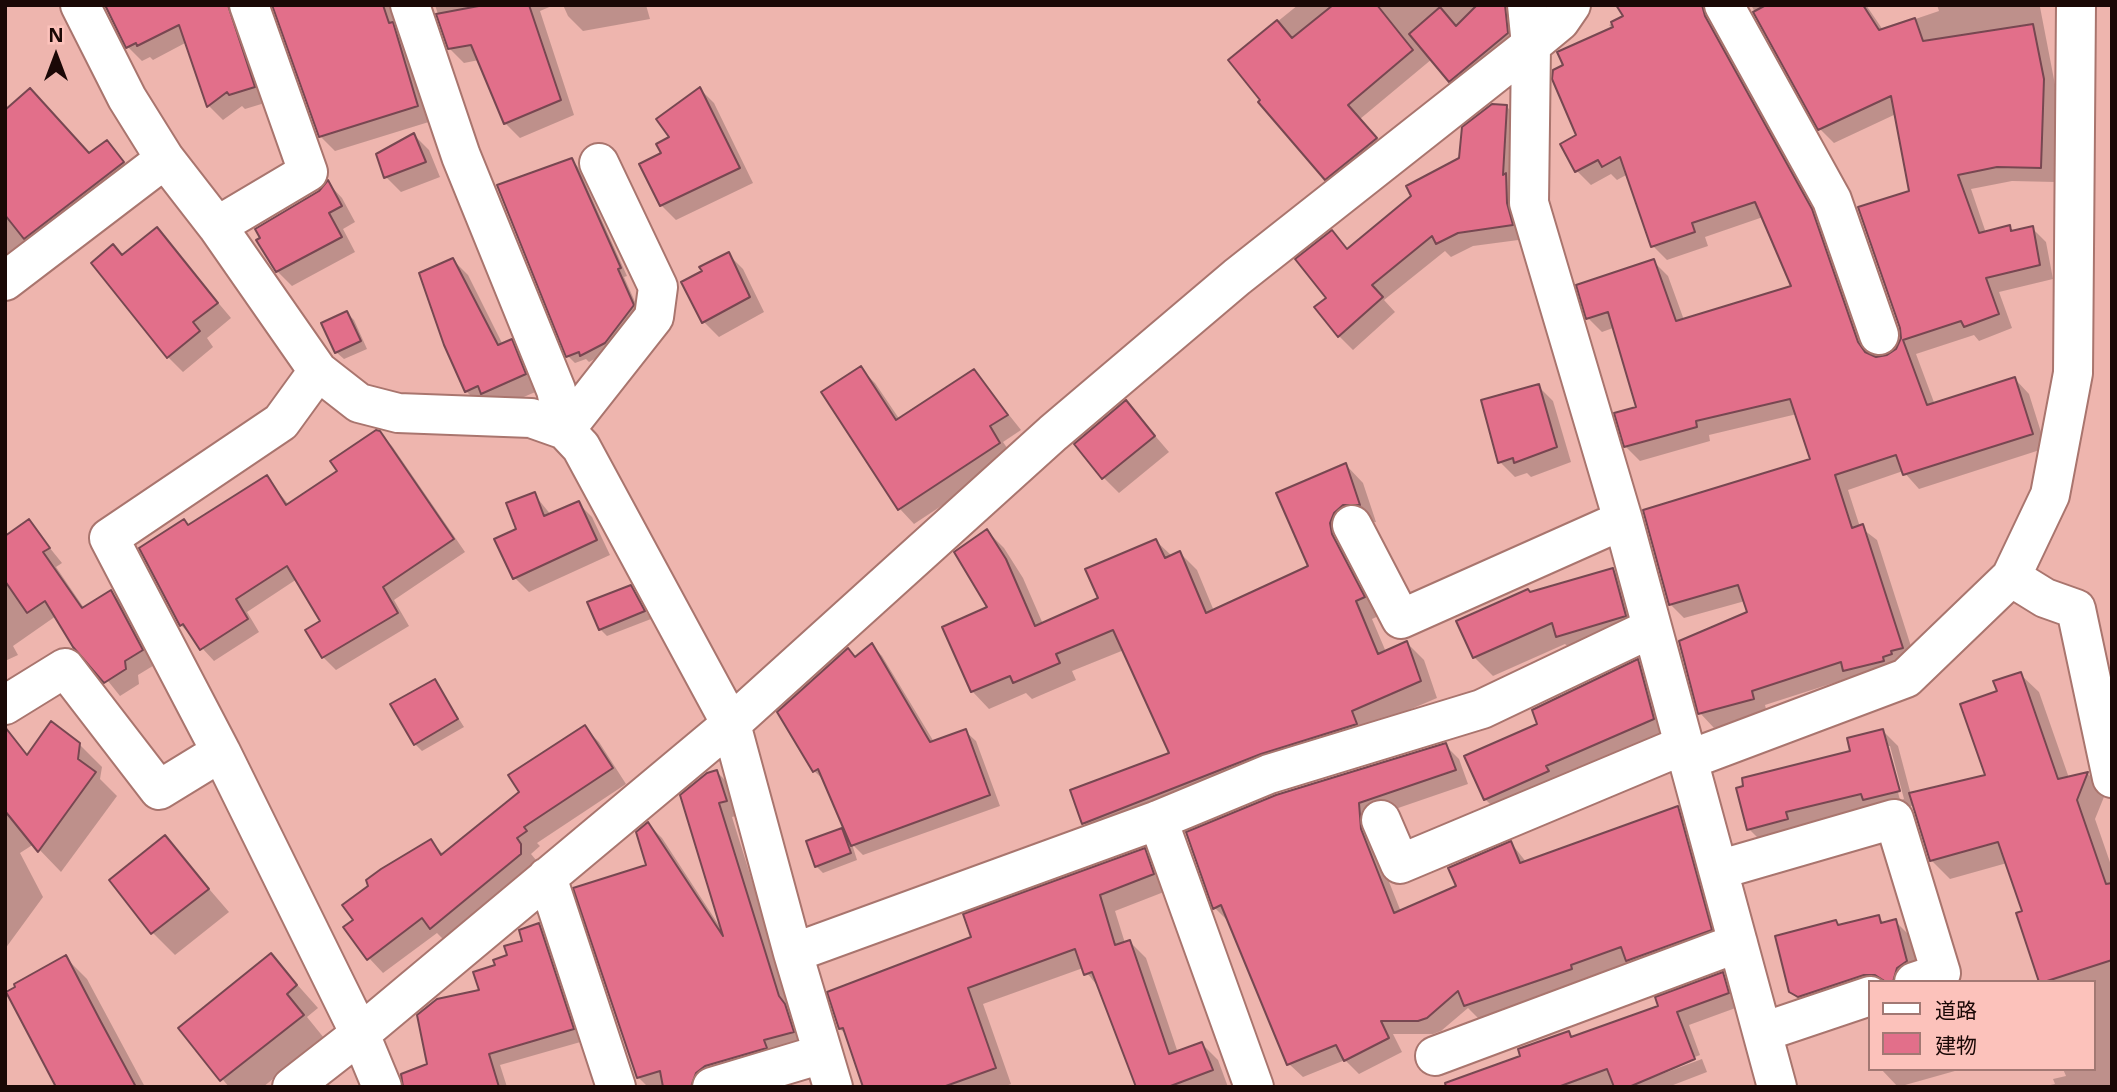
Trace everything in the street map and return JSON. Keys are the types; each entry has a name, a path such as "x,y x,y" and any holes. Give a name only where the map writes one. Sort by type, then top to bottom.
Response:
{"street":[{"path":"80,5 127,98 165,159 217,226 318,370 359,403 398,413 531,418 565,430 581,447 731,724 793,953 828,1070 712,1087"},
{"path":"217,226 308,172 249,5"},
{"path":"410,5 461,156 556,390 565,430"},
{"path":"1527,5 1531,45 1529,203 1623,520 1777,1087"},
{"path":"292,1087 360,1034 731,724 1053,433 1217,294 1531,45 1560,21 1571,5"},
{"path":"1724,5 1832,200 1879,335"},
{"path":"1381,820 1400,864 1686,753 1906,678 2011,577 2050,495 2073,373 2076,5"},
{"path":"5,281 165,159"},
{"path":"565,430 654,317 658,287 599,163"},
{"path":"318,370 281,422 109,538 221,752 360,1034 382,1087"},
{"path":"1352,525 1401,619 1623,520"},
{"path":"2011,577 2045,598 2076,610 2112,778"},
{"path":"793,953 1158,820 1269,774 1482,709 1652,628"},
{"path":"5,705 65,668 159,790 221,752"},
{"path":"1718,870 1894,819 1941,973 1920,980"},
{"path":"1158,820 1254,1087"},
{"path":"547,877 616,1087"},
{"path":"1435,1056 1738,943"},
{"path":"1763,1032 1868,997"}],"building":[{"path":"105,5 228,5 255,87 229,95 227,92 207,107 179,25 137,46 136,43 126,48"},
{"path":"272,5 383,5 389,23 393,22 418,106 319,137"},
{"path":"484,5 529,5 561,100 504,124 471,45 448,49 436,14"},
{"path":"1333,5 1377,5 1413,50 1348,105 1377,138 1325,180 1258,102 1260,100 1228,60 1277,20 1292,38"},
{"path":"1477,5 1505,5 1508,33 1449,82 1409,34 1440,7 1456,26"},
{"path":"1616,5 1702,5 1705,16 1812,209 1858,342 1865,352 1876,357 1887,355 1896,349 1901,338 1900,328 1858,207 1909,191 1891,96 1818,130 1753,12 1766,5 1863,5 1879,30 1915,18 1923,41 2033,24 2044,79 2041,168 1997,167 1958,175 1979,233 2010,225 2011,231 2033,226 2040,265 1986,278 1999,314 1964,327 1961,321 1903,340 1927,405 2015,377 2033,434 1903,475 1896,455 1835,475 1852,528 1863,524 1903,648 1891,651 1892,654 1883,657 1884,661 1843,671 1841,662 1752,691 1754,699 1698,714 1679,641 1747,612 1738,585 1669,605 1643,510 1810,459 1790,399 1696,421 1697,427 1624,447 1614,413 1636,407 1608,312 1586,319 1576,285 1654,259 1676,321 1791,286 1755,202 1692,223 1695,232 1651,247 1620,157 1602,167 1598,160 1575,172 1560,144 1576,135 1552,79 1553,70 1563,65 1557,52 1613,27 1611,22 1623,16"},
{"path":"700,87 740,168 660,206 639,164 661,153 656,144 669,137 656,119"},
{"path":"30,88 89,153 107,140 124,162 24,239 5,215 5,110"},
{"path":"1492,104 1507,105 1503,175 1506,173 1507,203 1513,225 1458,233 1436,244 1432,236 1372,285 1383,297 1338,337 1314,307 1326,298 1295,259 1332,230 1347,249 1411,196 1406,186 1459,158 1462,127"},
{"path":"414,133 426,162 384,178 376,154"},
{"path":"572,158 621,268 618,269 634,305 605,343 580,356 579,352 566,357 497,185"},
{"path":"328,180 342,206 329,213 342,237 276,272 256,240 260,238 255,229 319,191"},
{"path":"157,227 218,303 193,322 200,331 167,358 91,263 113,244 122,255"},
{"path":"729,252 750,297 702,323 681,282 702,271 699,267"},
{"path":"453,258 498,345 512,339 526,374 481,394 478,386 465,392 444,345 419,273"},
{"path":"347,311 361,341 335,353 321,323"},
{"path":"861,366 896,420 974,369 1008,415 990,426 1000,443 898,510 821,392"},
{"path":"1539,384 1557,447 1514,463 1513,458 1498,463 1481,400"},
{"path":"1126,400 1155,436 1102,479 1074,444"},
{"path":"376,430 380,431 454,539 383,587 398,613 322,658 305,630 320,621 287,566 236,599 248,619 200,650 183,624 180,626 139,548 184,519 188,525 267,475 286,505 337,471 330,461"},
{"path":"1346,463 1360,505 1343,505 1334,513 1330,523 1332,534 1365,597 1356,601 1378,654 1407,641 1421,681 1352,711 1357,724 1261,754 1082,824 1070,790 1169,753 1113,630 1056,654 1060,663 1013,683 1010,676 971,692 942,627 987,607 954,552 987,529 1006,559 1035,626 1098,598 1085,569 1156,539 1165,558 1180,551 1206,613 1308,566 1276,493"},
{"path":"535,492 544,516 579,501 597,540 513,579 494,539 516,529 506,503"},
{"path":"29,519 50,548 43,552 82,608 111,590 143,650 125,661 126,669 104,683 73,647 45,601 27,613 5,581 5,536"},
{"path":"1613,568 1626,616 1556,637 1552,623 1473,658 1456,621 1528,589 1530,592"},
{"path":"631,585 645,611 599,630 587,602"},
{"path":"872,643 930,742 966,729 990,795 851,846 818,769 813,772 777,712 848,648 855,657"},
{"path":"1638,659 1654,719 1546,766 1549,771 1484,800 1464,756 1537,724 1532,710"},
{"path":"2021,672 2058,779 2088,772 2077,800 2106,884 2112,883 2112,960 2050,980 2038,980 2016,913 2022,911 1998,842 1930,861 1909,793 1985,775 1960,704 1997,691 1993,681"},
{"path":"435,679 458,719 414,745 390,704"},
{"path":"51,721 80,743 78,759 96,772 38,852 5,811 5,727 27,755"},
{"path":"585,725 613,768 524,827 527,831 517,838 521,844 521,854 430,929 422,918 367,960 343,927 353,920 342,905 368,886 366,880 431,839 441,855 519,792 508,775"},
{"path":"1883,729 1900,791 1863,800 1861,794 1786,812 1788,819 1747,830 1736,788 1743,786 1742,778 1850,751 1847,738"},
{"path":"1446,743 1456,770 1359,803 1361,829 1394,913 1456,886 1448,868 1511,841 1520,863 1678,806 1712,930 1626,961 1621,947 1571,965 1572,969 1464,1006 1458,991 1427,1018 1418,1021 1381,1021 1389,1038 1344,1061 1336,1045 1287,1065 1221,905 1213,909 1186,832 1276,795"},
{"path":"717,770 727,801 719,803 779,996 785,1004 794,1032 764,1040 767,1048 705,1066 696,1073 691,1087 663,1087 660,1071 637,1078 573,888 646,865 636,832 648,822 723,936 680,795 707,773"},
{"path":"842,828 851,853 815,867 806,841"},
{"path":"165,835 209,889 151,934 109,880"},
{"path":"1145,848 1154,874 1100,895 1115,945 1130,940 1169,1054 1202,1042 1213,1070 1168,1087 1136,1087 1092,972 1084,975 1075,949 968,988 996,1068 943,1087 863,1087 843,1028 839,1029 827,992 971,937 963,914"},
{"path":"1879,915 1881,923 1896,919 1907,961 1897,968 1894,980 1864,975 1798,997 1789,992 1775,936 1836,920 1838,925"},
{"path":"539,923 574,1029 489,1054 499,1087 403,1087 401,1074 427,1064 417,1015 437,999 479,990 473,972 495,965 493,960 507,955 504,946 522,941 519,930"},
{"path":"271,953 297,985 287,994 304,1015 220,1081 178,1028"},
{"path":"66,955 136,1087 56,1087 6,992 15,987 14,984"},
{"path":"1723,972 1729,993 1677,1012 1695,1059 1629,1087 1614,1087 1607,1069 1558,1087 1446,1087 1445,1083 1520,1056 1518,1049 1569,1031 1571,1037 1658,1006 1655,997"}]}
